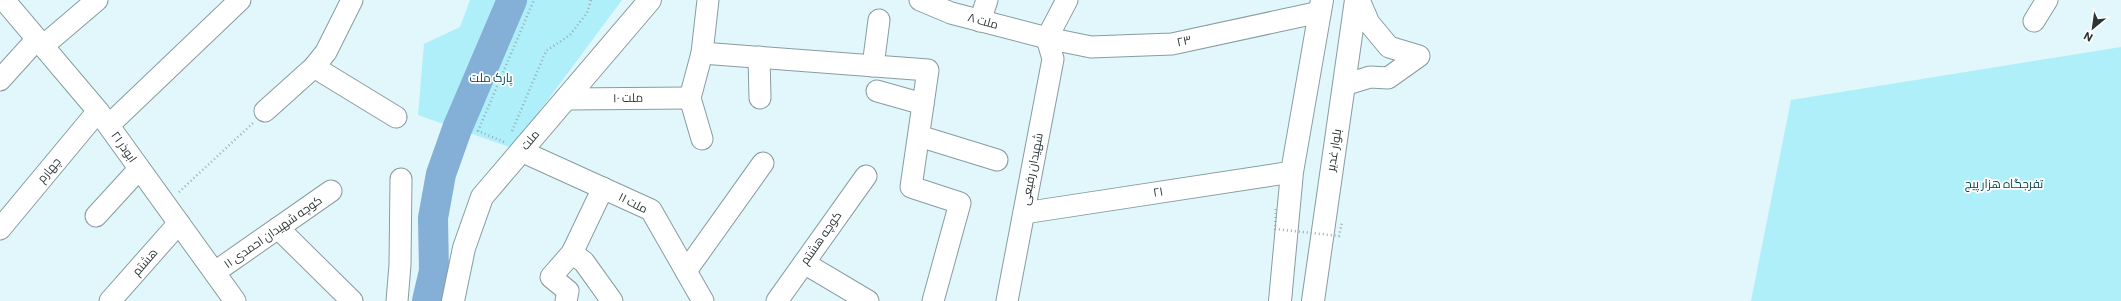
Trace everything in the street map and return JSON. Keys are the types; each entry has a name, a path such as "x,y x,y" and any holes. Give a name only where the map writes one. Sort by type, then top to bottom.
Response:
{"main road":[{"name":"ملت","path":"456,300 464,248 482,197 512,143 565,99 650,0"},
{"name":"بلوار غدیر","path":"1313,301 1356,0"},
{"path":"1280,301 1292,172 1321,6"}],"street":[{"name":"۲۱ ابوذر","path":"4,0 103,118 235,301"},
{"path":"0,80 40,42 97,0"},
{"name":"چهارم","path":"0,229 103,118 240,0"},
{"path":"265,111 314,67 326,52 352,0"},
{"path":"702,139 690,98 702,53 708,0"},
{"name":"۸ ملت","path":"923,0 951,13 1047,38"},
{"path":"980,21 987,0"},
{"path":"1047,38 1067,0"},
{"path":"1344,85 1370,77 1388,78 1419,56 1389,47 1369,23 1359,0"},
{"path":"2034,21 2047,0"},
{"name":"۲۳","path":"1047,38 1090,47 1172,44 1321,6"},
{"path":"873,66 879,20"},
{"name":"شهیدان رفیعی","path":"1007,301 1053,59 1047,38"},
{"path":"702,53 928,70 911,186 960,203 933,301"},
{"path":"759,57 760,98"},
{"path":"314,67 396,117"},
{"path":"877,91 923,104"},
{"name":"ملت ۱۰","path":"565,99 690,98"},
{"path":"919,136 997,160"},
{"name":"۱۱ ملت","path":"512,143 651,210 703,301"},
{"path":"686,271 763,163"},
{"path":"96,216 139,169"},
{"name":"۲۱","path":"1024,213 1292,172"},
{"name":"کوچه هشتم","path":"777,301 866,176"},
{"path":"397,301 400,265 401,179"},
{"path":"566,301 568,290 551,277 572,253 604,188"},
{"name":"کوچه شهیدان احمدی ۱۱","path":"215,272 331,191"},
{"name":"هشتم","path":"110,301 179,223"},
{"path":"278,228 352,301"},
{"path":"572,253 584,262 612,301"},
{"path":"804,264 868,301"}],"path":[{"path":"534,0 478,131 512,143 546,51 570,35 587,13 591,0"},
{"path":"166,205 265,111"},
{"path":"1276,209 1275,229 1339,236 1342,222"}],"green space":[{"name":"پارک ملت","path":"470,0 622,0 512,148 418,115 424,44 460,27"},
{"name":"تفرجگاه هزار پیچ","path":"2121,47 2121,301 1751,301 1791,100"}],"waterway":[{"path":"427,301 434,271 433,218 441,174 457,129 512,0"}]}
